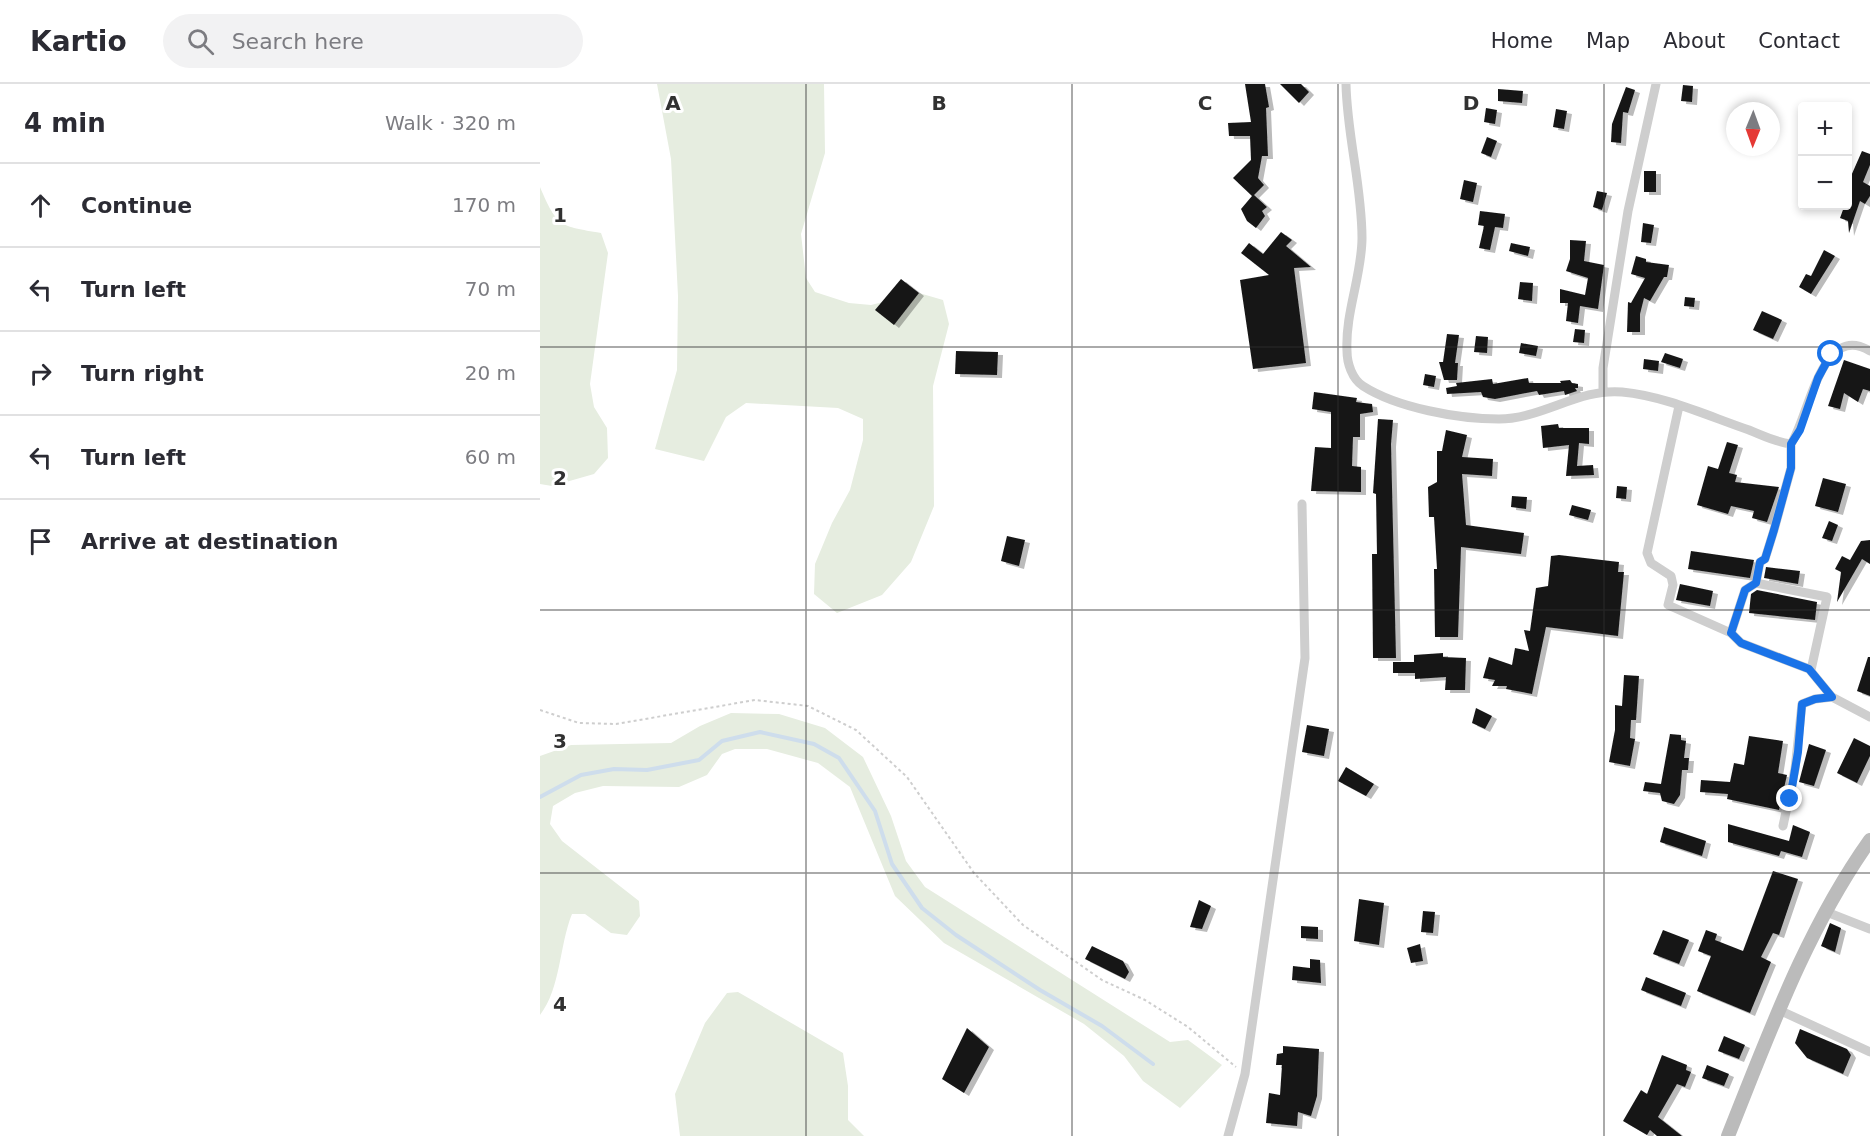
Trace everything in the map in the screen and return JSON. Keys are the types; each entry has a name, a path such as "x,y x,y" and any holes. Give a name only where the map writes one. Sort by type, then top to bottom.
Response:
{"street":[{"path":"1346,84 1362,213 1362,242 1347,350 1350,370 1362,385 1396,402 1436,412 1496,419 1514,419 1604,392 1623,392 1679,406 1755,433 1772,442 1791,444"},
{"path":"1604,392 1603,368 1628,211 1656,84"},
{"path":"1756,583 1760,562 1765,559 1791,468 1791,444 1800,430 1818,378 1831,354 1848,346 1861,346 1870,351"},
{"path":"1679,406 1647,553 1651,563 1671,576 1673,585 1668,605 1731,633 1741,643 1811,670 1832,697 1870,717"},
{"path":"1228,1136 1245,1074 1305,658 1302,504"},
{"path":"1731,633 1745,590 1756,583 1827,597 1811,670"},
{"path":"1784,826 1795,769 1802,704 1815,699 1832,697"},
{"path":"1728,1136 1779,1010 1824,911 1870,840"},
{"path":"1824,911 1870,929"},
{"path":"1779,1010 1870,1052"}],"path":[{"path":"540,710 579,723 616,724 755,700 808,706 856,730 907,777 974,873 1023,925 1102,980 1145,1000 1188,1028 1245,1074"}],"shaded area":[{"path":"657,84 824,84 825,153 801,234 806,278 815,292 849,303 871,305 919,293 943,300 949,324 933,386 934,506 911,562 882,595 837,613 814,594 815,564 832,523 850,490 863,440 863,419 838,408 746,403 726,417 704,461 655,449 677,370 678,296 671,159"},
{"path":"540,187 556,217 568,226 601,233 608,253 590,384 594,407 607,428 608,458 594,474 552,486 540,484"},
{"path":"731,713 779,714 825,728 863,757 891,816 906,861 925,887 1170,1042 1188,1040 1222,1065 1180,1108 1143,1081 1124,1056 1084,1024 944,943 895,896 850,787 818,763 767,749 735,749 722,754 707,775 679,787 603,786 575,793 553,806 550,824 562,841 639,901 640,916 627,935 611,933 585,914 572,914 556,980 540,1015 540,756 571,745 671,743 700,726"},
{"path":"738,992 843,1053 848,1086 848,1120 864,1136 680,1136 675,1094 705,1023 727,993"}],"building":[{"path":"1245,84 1265,84 1269,107 1266,108 1268,156 1262,156 1258,178 1264,185 1254,195 1267,207 1262,211 1265,216 1256,228 1247,221 1241,209 1252,196 1233,178 1251,160 1250,136 1229,136 1228,123 1251,122"},
{"path":"1280,84 1301,84 1309,92 1299,103"},
{"path":"1683,85 1693,86 1692,102 1681,101"},
{"path":"1626,87 1635,90 1628,113 1623,112 1621,143 1611,142 1612,124"},
{"path":"1498,89 1523,91 1522,103 1498,101"},
{"path":"1486,108 1497,110 1495,124 1484,122"},
{"path":"1556,109 1567,111 1564,129 1553,127"},
{"path":"1487,137 1497,141 1491,157 1481,153"},
{"path":"1862,151 1870,154 1870,165 1863,182 1870,186 1870,196 1865,204 1860,201 1849,233 1848,221 1840,218 1843,210 1852,210 1852,174"},
{"path":"1644,171 1656,171 1656,192 1644,192"},
{"path":"1464,180 1477,183 1473,202 1460,199"},
{"path":"1597,191 1607,193 1602,210 1593,207"},
{"path":"1480,211 1505,214 1503,228 1495,227 1490,250 1479,248 1484,226 1478,225"},
{"path":"1643,223 1654,225 1651,243 1641,242"},
{"path":"1281,232 1292,240 1286,246 1311,267 1294,268 1306,363 1253,369 1240,280 1269,275 1241,253 1249,243 1263,254"},
{"path":"1570,240 1586,241 1584,261 1604,265 1598,309 1580,306 1578,323 1566,321 1568,303 1560,303 1560,289 1585,295 1588,278 1566,271 1570,259"},
{"path":"1511,243 1530,247 1528,256 1509,251"},
{"path":"1824,250 1835,256 1811,294 1799,287 1806,274 1811,276"},
{"path":"1636,256 1646,259 1646,262 1669,265 1667,277 1664,277 1650,301 1644,298 1640,314 1640,332 1627,332 1628,302 1631,303 1645,278 1631,274"},
{"path":"901,279 919,293 894,325 875,310"},
{"path":"1520,282 1533,283 1532,301 1518,299"},
{"path":"1685,297 1695,298 1694,307 1684,306"},
{"path":"1762,311 1782,320 1773,339 1753,330"},
{"path":"1575,329 1585,330 1584,343 1573,342"},
{"path":"1447,334 1459,335 1455,363 1458,363 1457,380 1444,380 1439,362 1443,362"},
{"path":"1476,336 1488,337 1487,353 1474,352"},
{"path":"1521,343 1538,346 1536,356 1519,353"},
{"path":"956,351 998,352 997,375 955,374"},
{"path":"1665,353 1683,359 1680,368 1661,362"},
{"path":"1644,359 1659,361 1658,371 1643,369"},
{"path":"1844,360 1870,369 1870,391 1863,389 1858,402 1844,393 1840,409 1828,406"},
{"path":"1425,374 1436,376 1434,387 1423,385"},
{"path":"1528,378 1529,383 1561,383 1560,381 1570,380 1578,384 1578,388 1575,388 1577,391 1565,395 1564,391 1539,395 1537,391 1495,399 1483,397 1481,392 1447,394 1446,388 1457,386 1456,383 1492,379 1493,384"},
{"path":"1314,392 1357,398 1356,402 1372,404 1373,412 1360,414 1360,437 1353,437 1352,466 1361,467 1361,492 1311,491 1315,447 1331,448 1331,412 1312,409"},
{"path":"1378,419 1393,420 1391,444 1396,658 1373,658 1372,554 1377,554 1376,494 1373,493"},
{"path":"1558,424 1559,428 1589,428 1589,444 1579,443 1577,466 1593,465 1594,475 1566,476 1569,445 1543,448 1541,426"},
{"path":"1446,430 1467,435 1462,457 1493,459 1492,476 1462,474 1466,525 1524,533 1521,554 1461,547 1458,637 1435,637 1434,569 1437,569 1434,517 1429,517 1428,487 1437,482 1437,451 1442,451"},
{"path":"1727,442 1738,445 1729,473 1737,475 1735,482 1779,487 1767,522 1752,518 1754,511 1731,506 1728,514 1697,505 1708,466 1718,469"},
{"path":"1823,478 1846,484 1838,512 1815,506"},
{"path":"1617,486 1627,487 1626,499 1616,498"},
{"path":"1512,496 1527,497 1526,509 1511,507"},
{"path":"1572,505 1591,510 1588,520 1569,515"},
{"path":"1829,521 1838,525 1832,541 1822,538"},
{"path":"1007,536 1025,540 1019,566 1001,561"},
{"path":"1870,540 1870,564 1862,559 1837,602 1841,572 1835,569 1842,556 1850,560 1861,541"},
{"path":"1691,551 1754,560 1750,578 1688,569"},
{"path":"1551,556 1619,562 1618,572 1624,572 1618,636 1546,627 1532,694 1506,689 1507,686 1492,686 1495,680 1483,678 1489,657 1512,665 1515,648 1529,651 1524,630 1530,631 1536,588 1548,586"},
{"path":"1766,567 1800,571 1798,584 1764,578"},
{"path":"1680,584 1713,591 1710,606 1676,600"},
{"path":"1757,590 1817,602 1815,620 1749,613 1751,594"},
{"path":"1443,653 1443,657 1466,658 1465,690 1445,690 1446,677 1415,679 1415,673 1393,673 1393,662 1414,662 1414,655"},
{"path":"1868,657 1870,657 1870,696 1857,691"},
{"path":"1624,675 1639,676 1636,720 1631,720 1630,738 1635,739 1630,766 1609,762 1615,730 1615,705 1622,706"},
{"path":"1476,708 1492,716 1485,729 1472,723"},
{"path":"1307,725 1329,729 1324,756 1302,752"},
{"path":"1670,734 1681,735 1681,740 1686,741 1684,758 1689,758 1688,770 1682,770 1680,795 1674,804 1662,801 1660,793 1643,791 1645,782 1661,784"},
{"path":"1749,736 1783,741 1778,773 1787,775 1779,810 1727,799 1728,794 1700,792 1701,780 1730,782 1734,763 1744,765"},
{"path":"1854,738 1870,746 1870,756 1857,783 1837,773"},
{"path":"1809,744 1826,750 1814,786 1799,782"},
{"path":"1346,767 1374,784 1366,796 1338,781"},
{"path":"1728,824 1789,841 1793,825 1810,832 1802,857 1781,851 1779,856 1728,842"},
{"path":"1664,827 1706,841 1702,856 1660,842"},
{"path":"1773,871 1798,879 1779,935 1773,933 1761,957 1771,962 1750,1013 1697,991 1711,956 1698,951 1706,930 1717,934 1715,940 1743,951"},
{"path":"1359,899 1384,903 1379,945 1354,941"},
{"path":"1199,900 1211,906 1202,929 1190,927"},
{"path":"1423,911 1435,912 1433,933 1421,932"},
{"path":"1830,923 1841,928 1835,952 1821,946"},
{"path":"1301,926 1318,927 1318,939 1301,938"},
{"path":"1663,930 1689,940 1679,964 1653,954"},
{"path":"1420,944 1423,961 1411,963 1407,948"},
{"path":"1092,946 1123,961 1129,972 1125,979 1085,959"},
{"path":"1310,959 1320,960 1321,983 1292,980 1293,966 1310,968"},
{"path":"1646,977 1686,993 1681,1006 1641,990"},
{"path":"967,1028 989,1047 964,1093 942,1079"},
{"path":"1800,1029 1847,1049 1851,1055 1843,1074 1807,1058 1795,1043"},
{"path":"1724,1036 1745,1045 1739,1059 1718,1051"},
{"path":"1283,1046 1319,1049 1317,1096 1311,1116 1298,1112 1297,1126 1266,1123 1269,1093 1280,1095 1282,1065 1276,1065 1277,1054 1283,1053"},
{"path":"1662,1055 1687,1065 1686,1070 1691,1072 1685,1087 1677,1084 1658,1117 1682,1136 1657,1136 1650,1130 1647,1135 1623,1121 1641,1090 1647,1094"},
{"path":"1707,1065 1729,1074 1724,1086 1702,1078"}],"waterway":[{"path":"540,797 581,775 614,769 647,770 699,760 722,741 760,732 814,744 839,758 875,811 892,864 922,908 956,935 1040,990 1102,1026 1153,1064"}],"route":[{"path":"1790,799 1798,752 1802,704 1815,699 1832,697 1811,670 1741,643 1731,633 1745,590 1756,583 1760,562 1765,559 1791,468 1791,444 1800,430 1818,378 1831,354"}]}
